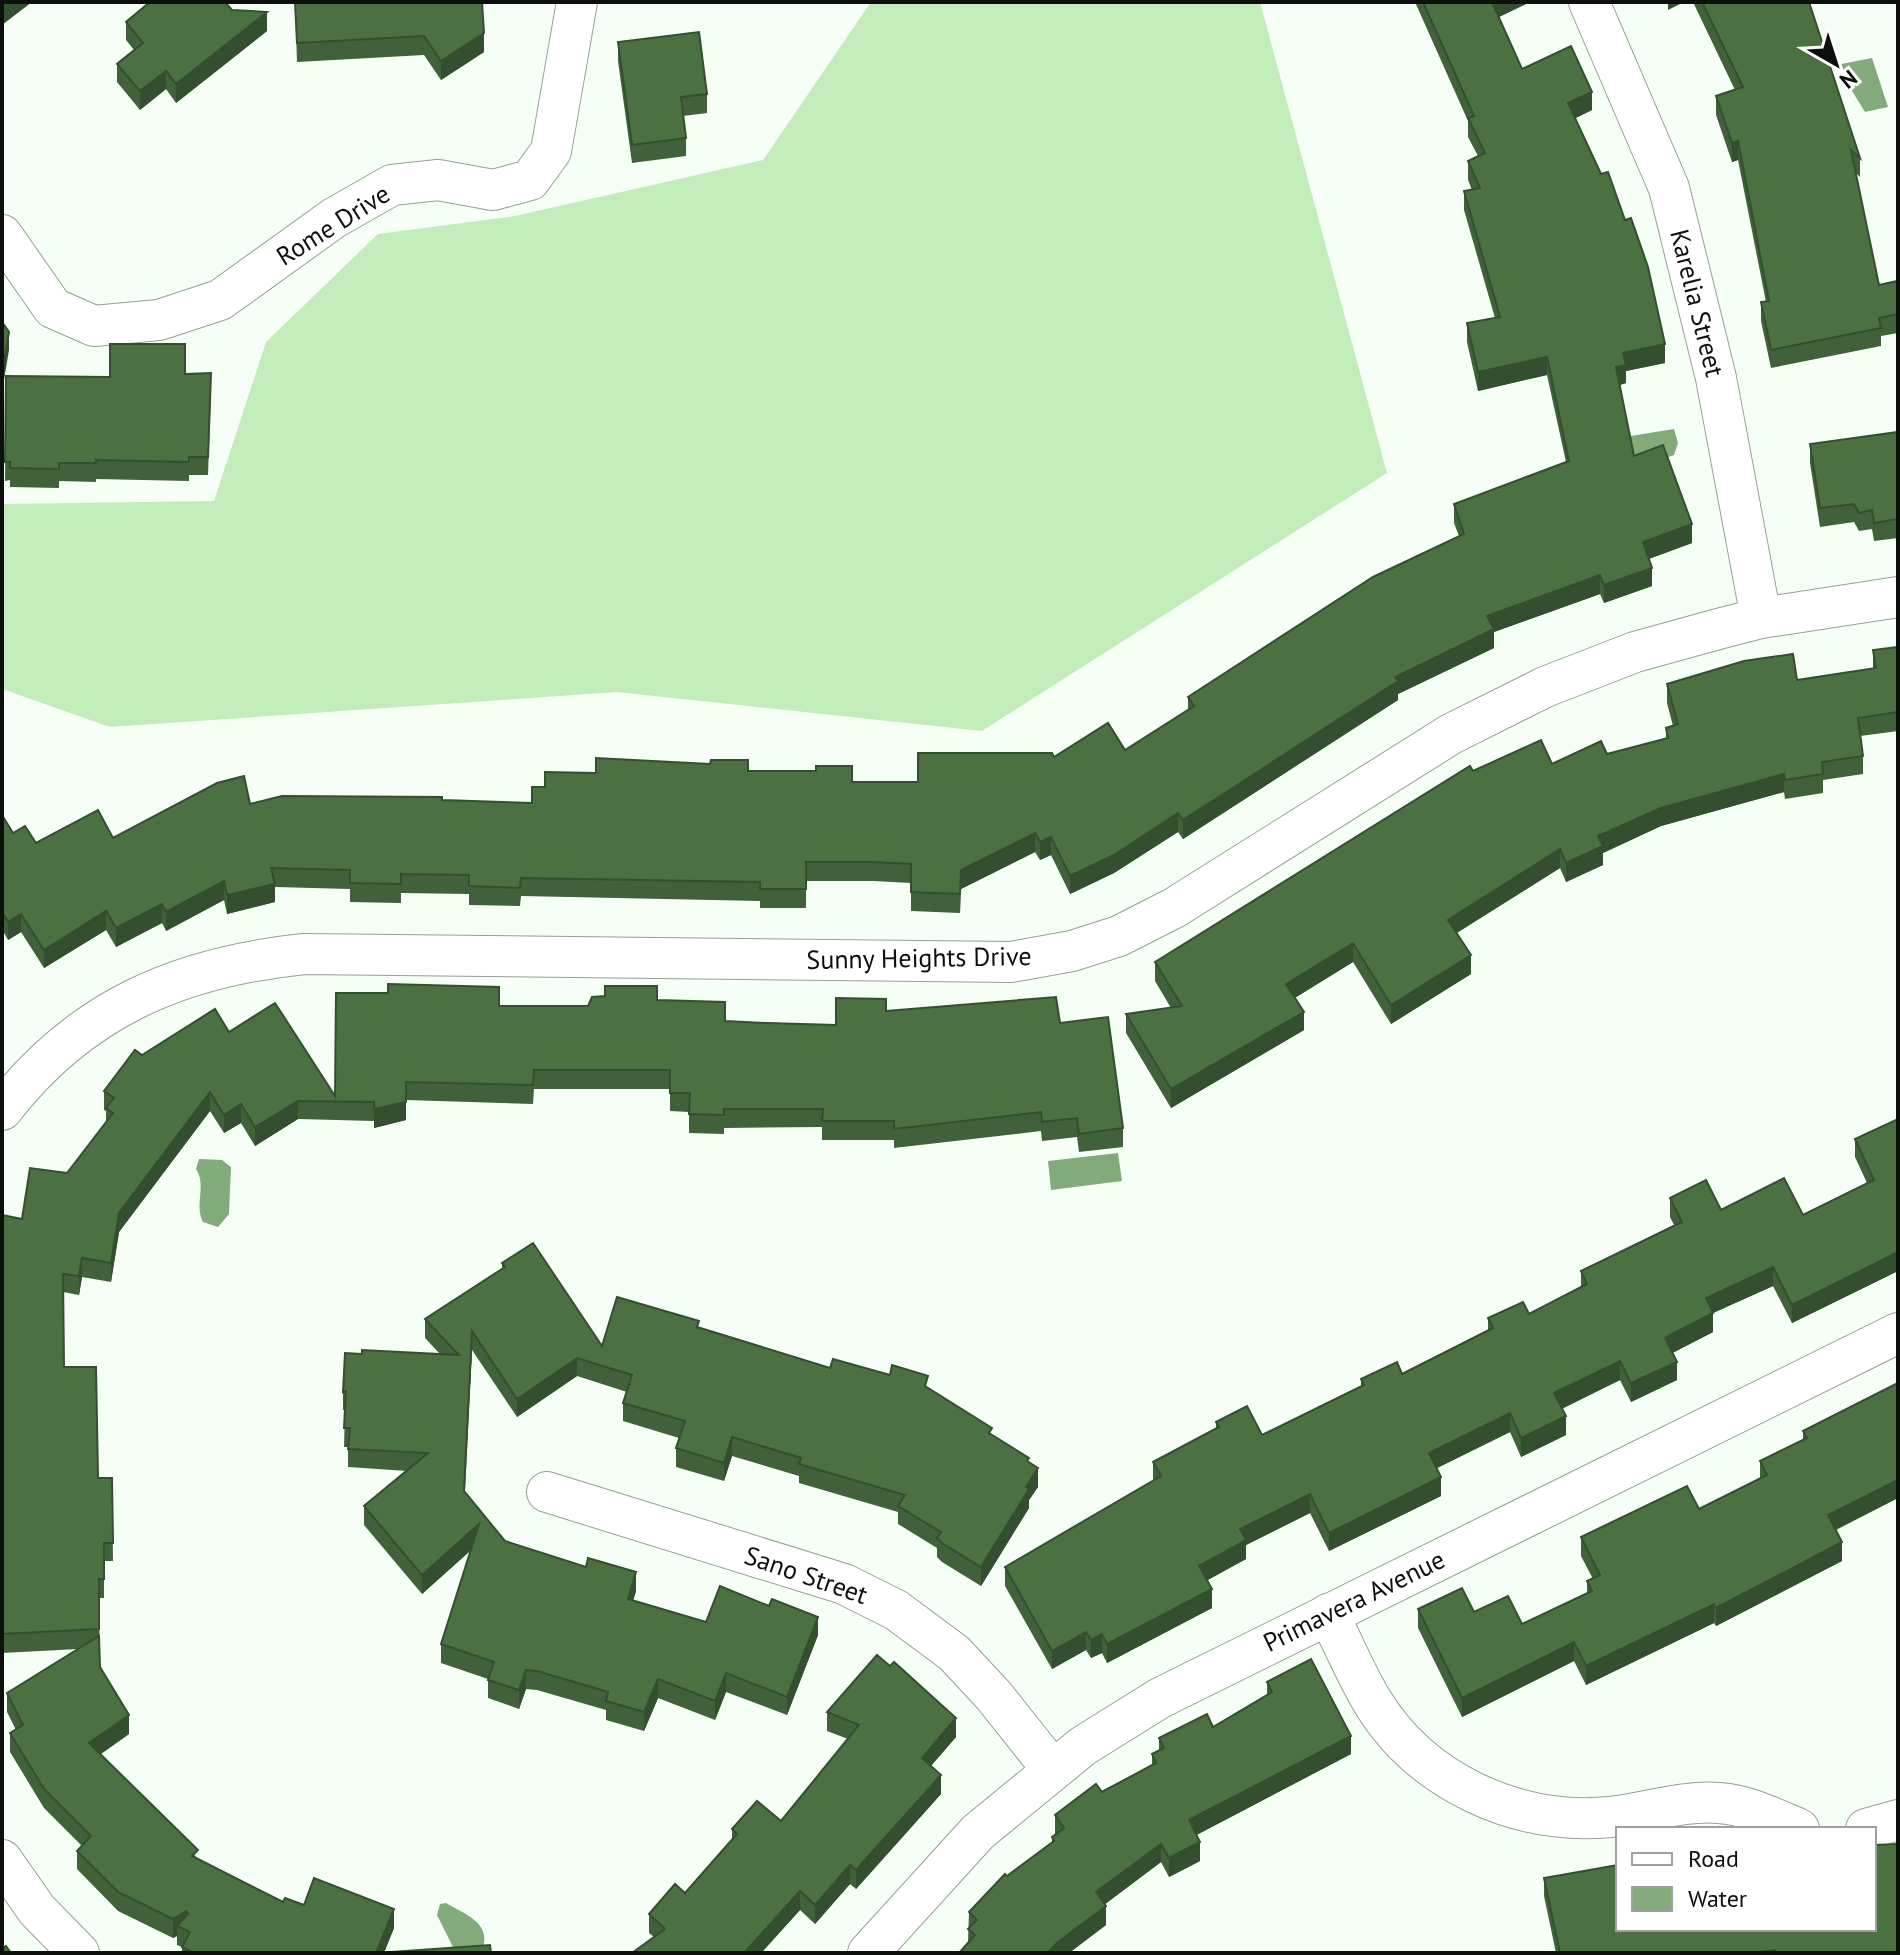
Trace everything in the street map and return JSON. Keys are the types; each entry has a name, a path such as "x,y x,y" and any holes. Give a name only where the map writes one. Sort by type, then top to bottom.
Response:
{"street":[{"name":"Rome Drive","path":"2,235 53,308 94,326 159,320 220,300 334,218 392,185 438,180 493,190 530,180 551,151 577,2"},
{"name":"Karelia Street","path":"1589,2 1669,188 1716,378 1761,618"},
{"name":"Sunny Heights Drive","path":"9,1086 76,1034 129,1000 187,975 242,960 320,954 1011,962 1072,951 1119,936 1174,908 1451,734 1545,687 1635,652 1761,618 1898,597"},
{"name":"Primavera Avenue","path":"868,1953 978,1832 1052,1769 1160,1698 1898,1333"},
{"name":"Sano Street","path":"547,1492 844,1584 896,1610 954,1653 994,1696 1052,1769"},
{"path":"1328,1614 1372,1701 1397,1736 1435,1770 1479,1796 1527,1812 1579,1818 1716,1802 1751,1808 1794,1827"},
{"path":"1873,1827 1898,1820"},
{"path":"3,1866 37,1910 79,1953"}],"shaded area":[{"path":"871,2 1260,2 1387,473 982,731 617,692 110,727 2,689 2,504 214,501 266,342 378,234 515,216 763,160"}],"water":[{"path":"1872,58 1888,107 1865,112 1836,65"},
{"path":"1674,429 1678,443 1674,455 1633,471 1600,441"},
{"path":"1118,1153 1122,1181 1051,1190 1048,1161"},
{"path":"199,1159 222,1160 231,1167 229,1214 218,1227 203,1222 201,1215 200,1182 196,1169"},
{"path":"446,1903 480,1925 483,1948 455,1951 437,1915 440,1904"}],"building":[{"path":"150,2 225,2 232,10 267,12 176,84 166,71 140,91 117,64 143,43 126,22"},
{"path":"295,2 482,2 484,33 441,61 424,36 297,43"},
{"path":"1423,2 1492,2 1522,69 1571,46 1592,92 1568,103 1601,174 1608,172 1625,220 1631,218 1648,267 1665,344 1623,353 1626,365 1616,367 1634,456 1663,445 1692,524 1643,542 1652,568 1604,585 1600,575 1487,616 1494,629 1395,677 1398,681 1183,820 1178,813 1114,855 1070,876 1051,837 1040,842 1035,833 961,870 960,894 911,892 911,864 874,862 806,862 806,889 760,889 760,882 521,878 520,888 469,886 469,875 401,874 401,884 350,883 350,870 271,868 275,884 227,895 224,881 166,912 162,904 116,928 106,911 44,950 21,914 8,922 2,913 2,815 13,833 25,826 36,843 98,810 113,838 217,783 244,776 250,804 282,796 442,797 442,800 532,803 532,787 545,787 545,772 596,773 596,758 710,764 711,760 748,760 748,771 816,771 816,766 852,766 852,782 918,782 918,753 1052,753 1054,757 1108,723 1125,750 1194,706 1188,697 1373,577 1464,534 1454,504 1569,461 1547,357 1478,372 1467,323 1500,317 1464,191 1480,188 1468,161 1485,153 1468,118 1474,116"},
{"path":"1702,2 1809,2 1860,158 1851,150 1879,285 1897,281 1898,314 1879,318 1881,328 1771,350 1761,302 1769,301 1738,141 1732,143 1716,96 1743,87"},
{"path":"699,32 707,94 681,97 686,138 632,145 618,42"},
{"path":"2,322 9,332 2,374"},
{"path":"110,344 185,344 185,374 211,373 208,457 189,457 189,462 96,460 96,463 59,463 59,469 10,468 10,462 5,462 6,376 110,377"},
{"path":"1898,432 1898,519 1874,523 1872,510 1859,513 1854,504 1820,508 1810,444"},
{"path":"1898,647 1898,712 1858,718 1863,756 1822,762 1823,774 1785,780 1784,774 1661,808 1598,836 1603,846 1566,863 1560,849 1448,920 1471,955 1391,1005 1353,943 1286,984 1304,1012 1171,1089 1126,1014 1182,1006 1155,962 1470,766 1473,771 1541,740 1552,764 1601,741 1607,754 1668,738 1666,728 1678,724 1667,684 1744,661 1793,654 1797,680 1876,668 1873,650"},
{"path":"388,984 499,987 499,1006 588,1006 592,997 605,996 605,986 657,986 657,1000 725,1002 725,1021 836,1025 836,998 886,999 886,1011 1056,997 1060,1023 1108,1017 1123,1128 1079,1134 1077,1118 1042,1122 1041,1112 894,1129 894,1121 822,1121 823,1109 724,1109 724,1115 689,1114 690,1093 670,1093 670,1070 534,1070 533,1085 406,1082 406,1102 374,1109 374,1102 298,1101 255,1127 241,1104 224,1115 210,1092 119,1213 111,1263 82,1258 79,1276 63,1274 64,1367 96,1367 98,1478 112,1478 113,1543 104,1543 104,1579 99,1579 99,1629 2,1634 2,1215 22,1219 30,1168 67,1173 113,1113 106,1108 114,1098 104,1091 135,1050 142,1055 215,1009 229,1032 275,1003 335,1096 336,993 388,993"},
{"path":"1898,1119 1898,1252 1792,1305 1773,1267 1706,1298 1713,1313 1665,1338 1677,1362 1631,1383 1620,1361 1554,1393 1566,1416 1521,1438 1510,1413 1429,1453 1441,1477 1329,1533 1310,1494 1240,1529 1246,1540 1199,1566 1212,1589 1107,1644 1102,1634 1091,1640 1086,1632 1052,1651 1005,1567 1161,1476 1153,1462 1219,1427 1216,1422 1247,1406 1262,1435 1364,1385 1361,1379 1397,1362 1402,1374 1493,1328 1488,1318 1523,1302 1529,1314 1587,1284 1581,1271 1682,1222 1670,1198 1706,1180 1721,1210 1784,1178 1803,1215 1874,1180 1855,1139"},
{"path":"533,1243 602,1346 617,1297 699,1321 697,1327 830,1368 833,1359 890,1375 892,1365 928,1376 925,1386 992,1428 989,1433 1029,1458 1027,1461 1038,1468 1026,1487 1029,1489 981,1567 942,1543 937,1538 941,1532 898,1506 905,1495 799,1464 801,1458 732,1437 724,1463 676,1448 685,1421 623,1403 632,1375 577,1358 517,1399 472,1331 464,1491 505,1541 586,1567 588,1558 636,1572 628,1599 706,1622 720,1586 769,1606 772,1599 818,1617 787,1697 726,1673 715,1701 658,1679 644,1712 606,1701 608,1692 537,1671 526,1670 519,1690 488,1680 494,1662 441,1644 479,1524 422,1575 364,1506 428,1453 348,1449 350,1428 344,1428 345,1353 362,1354 362,1350 459,1355 425,1319 505,1267 502,1263"},
{"path":"1898,1383 1898,1480 1828,1515 1842,1542 1716,1608 1714,1604 1586,1666 1574,1642 1462,1698 1418,1609 1462,1588 1474,1612 1508,1596 1522,1624 1592,1591 1587,1581 1600,1575 1581,1537 1687,1486 1699,1509 1767,1475 1760,1461 1807,1438 1803,1431"},
{"path":"99,1636 100,1667 129,1715 89,1743 198,1850 192,1856 283,1902 285,1898 304,1905 314,1878 394,1909 376,1953 194,1953 182,1947 190,1932 177,1926 188,1914 186,1911 173,1919 118,1892 77,1851 91,1836 44,1789 10,1733 23,1725 7,1693"},
{"path":"877,1655 890,1666 894,1662 956,1718 922,1758 941,1775 856,1870 850,1865 815,1905 800,1891 744,1953 632,1953 665,1929 649,1914 675,1884 685,1893 737,1834 732,1829 757,1801 781,1821 859,1725 827,1712"},
{"path":"1311,1659 1351,1736 1189,1820 1200,1842 1169,1858 1161,1844 1096,1892 1106,1906 1047,1953 959,1953 975,1935 968,1929 977,1920 969,1912 1005,1874 1007,1876 1054,1841 1052,1837 1064,1828 1055,1815 1096,1784 1102,1792 1156,1763 1152,1754 1164,1748 1159,1738 1207,1714 1213,1727 1272,1692 1267,1682"},
{"path":"1898,1844 1896,1953 1775,1953 1775,1950 1748,1953 1560,1953 1544,1878 1616,1865 1616,1931 1876,1931 1876,1845"},
{"path":"490,1945 491,1953 377,1953"}]}
